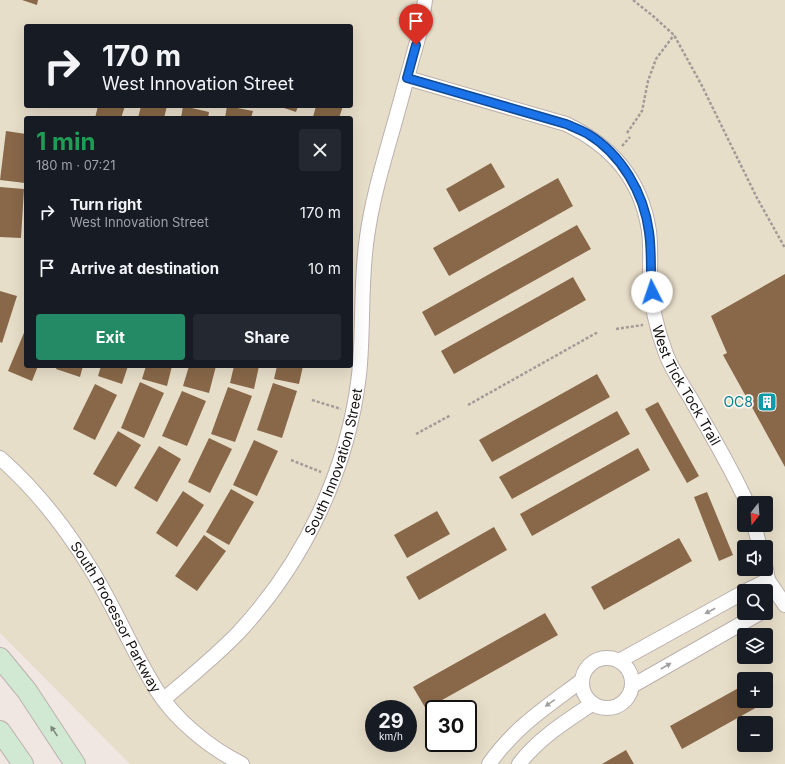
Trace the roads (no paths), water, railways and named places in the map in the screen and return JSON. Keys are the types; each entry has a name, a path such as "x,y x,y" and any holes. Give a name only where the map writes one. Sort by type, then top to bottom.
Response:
{"main road":[{"path":"0,658 27,691 75,764"},
{"path":"0,731 23,764"}],"street":[{"name":"South Innovation Street","path":"164,699 211,659 238,633 263,605 298,552 315,522 328,492 346,440 358,377 362,342 362,273 373,204 422,28 425,0"},
{"name":"West Tick Tock Trail","path":"407,78 566,124 588,134 608,150 625,170 638,193 646,215 649,233 650,281 654,315 666,355 725,459 744,496"},
{"name":"South Processor Parkway","path":"0,458 46,507 89,565 156,690 177,716 228,757 242,764"},
{"path":"755,584 765,576"},
{"path":"768,576 783,603 773,607"},
{"path":"619,661 737,596"},
{"path":"632,686 748,620"},
{"path":"489,764 527,720 581,681 588,666 594,661 611,658 619,661 629,671 632,686 627,697 618,706 605,709 592,704 584,694 581,681"},
{"path":"519,764 538,743 554,729 592,704"}],"place":[{"name":"OC8","path":"767,402"}]}
